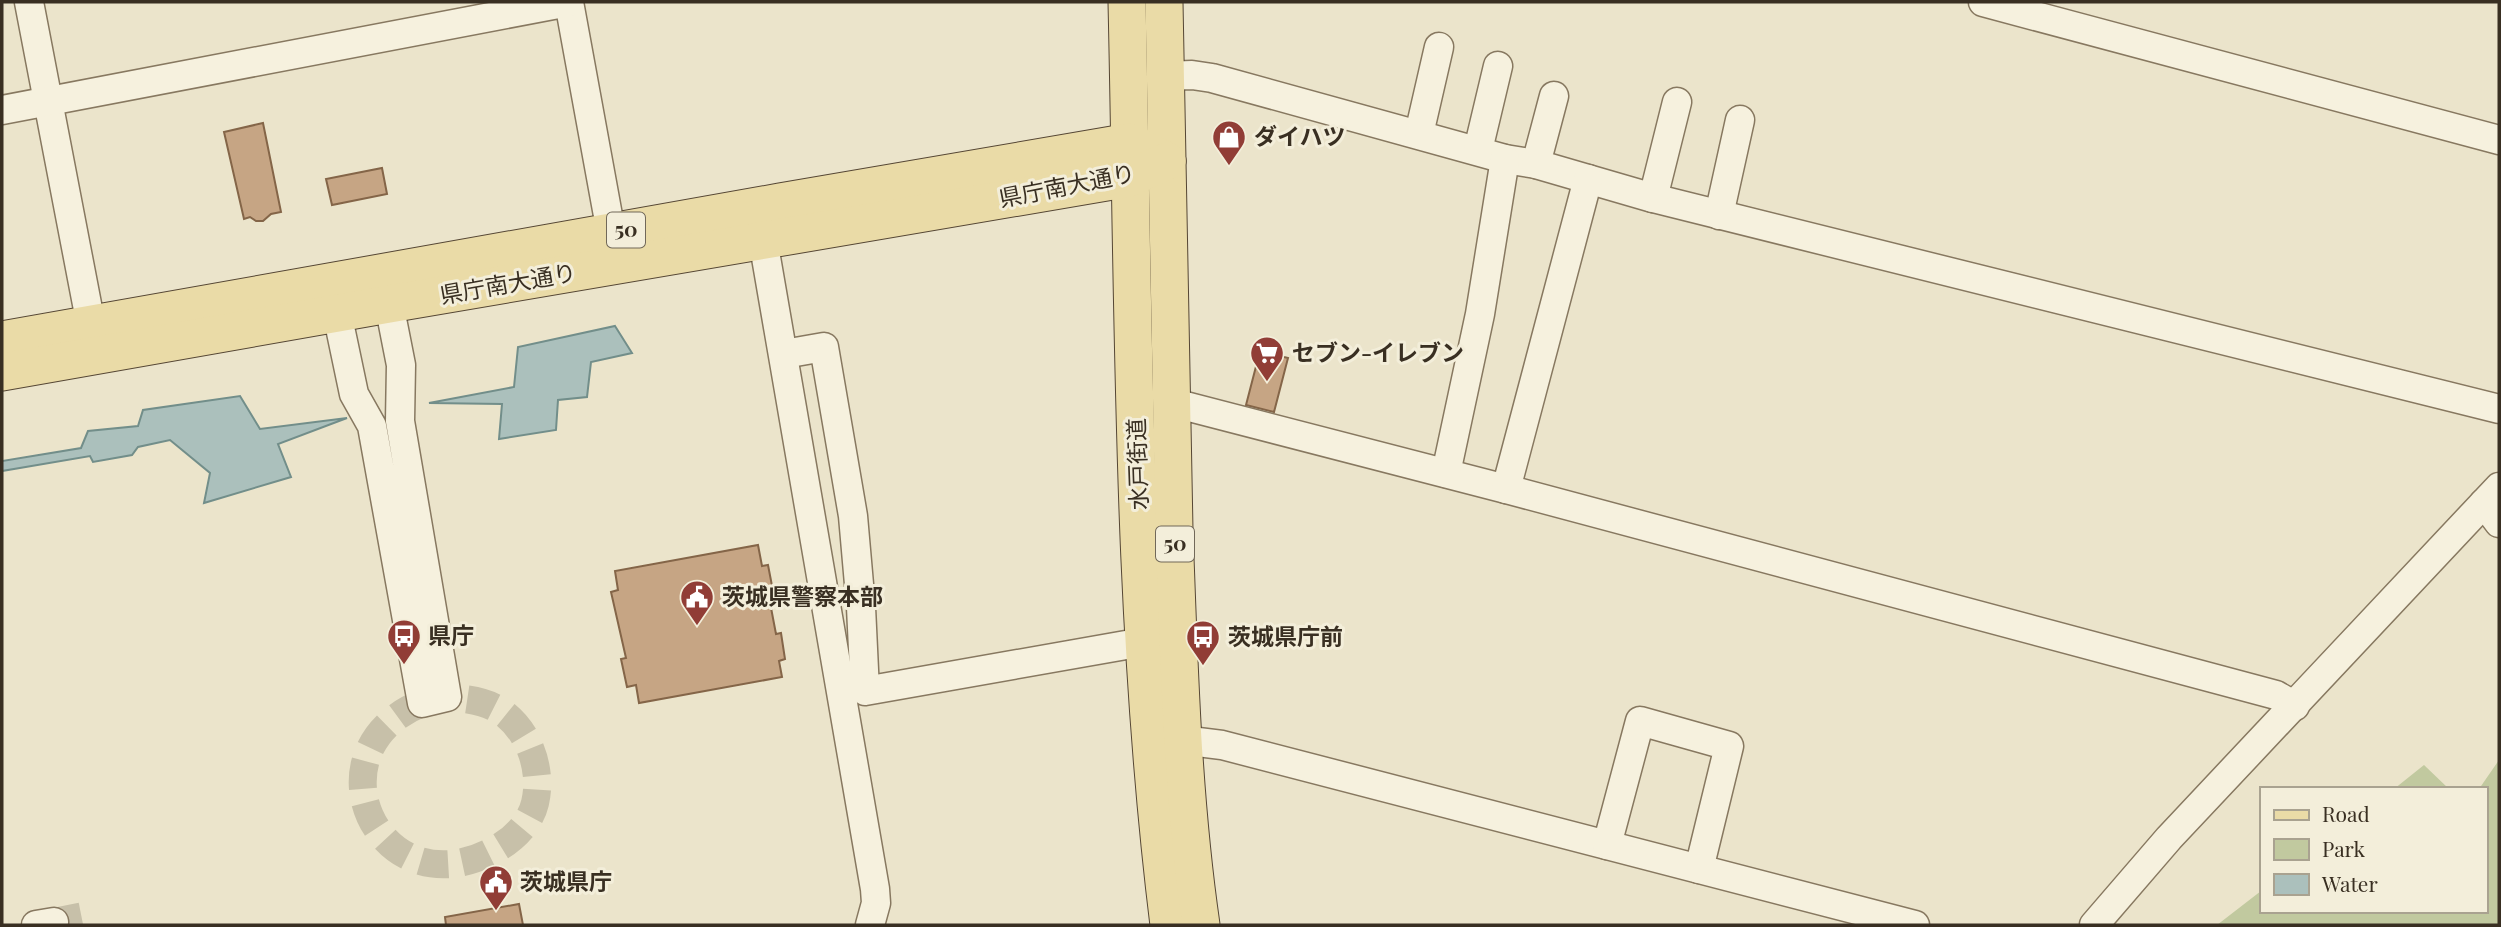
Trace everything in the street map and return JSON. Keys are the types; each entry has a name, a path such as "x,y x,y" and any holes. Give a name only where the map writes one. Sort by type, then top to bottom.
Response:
{"main road":[{"name":"水戸街道","path":"1127,2 1143,642 1164,702 1182,740 1201,925"},
{"name":"水戸街道","path":"1164,2 1170,402 1164,702 1170,925"},
{"name":"県庁南大通り","path":"2,372 763,240 1130,160"},
{"name":"県庁南大通り","path":"2,340 611,232 1130,160 1167,161"}],"street":[{"path":"29,2 91,325"},
{"path":"2,110 569,2 611,232"},
{"path":"1983,2 2024,7 2499,140"},
{"path":"1419,134 1438,47"},
{"path":"1478,150 1498,66"},
{"path":"1165,76 1192,75 1212,78 1719,215 2499,409"},
{"path":"1536,164 1554,96"},
{"path":"1653,198 1677,102"},
{"path":"1719,215 1740,120"},
{"path":"1446,473 1479,314 1505,159"},
{"path":"1506,489 1588,179"},
{"path":"763,240 875,889 876,903 870,925"},
{"path":"362,277 389,304 401,365 400,421 435,700 372,426 354,394 337,313 362,277"},
{"path":"784,354 824,347 853,516 865,691 1143,642"},
{"path":"1170,402 2276,695 2294,706"},
{"path":"372,426 400,421"},
{"path":"2094,925 2169,838 2294,706 2494,505"},
{"path":"1607,845 1640,721 1729,746 1699,869"},
{"path":"1182,740 1222,745 1915,925"}],"green space":[{"path":"2499,760 2499,925 2217,925 2260,892 2260,913 2487,913 2487,787 2480,787"},
{"path":"2424,765 2447,787 2396,787"}],"water":[{"path":"615,326 632,353 591,362 587,397 558,400 556,430 499,439 502,404 429,403 514,387 518,347"},
{"path":"240,396 260,429 347,418 278,444 291,477 204,503 210,473 170,440 138,447 132,455 93,462 90,456 2,471 2,461 81,448 88,431 138,426 143,410"}],"building":[{"path":"263,123 281,212 271,214 263,221 256,221 250,217 244,219 224,132"},
{"path":"382,168 387,194 332,205 326,179"},
{"name":"セブン-イレブン","path":"1260,351 1288,358 1274,412 1246,405"},
{"name":"茨城県警察本部","path":"758,545 762,566 768,565 773,591 768,592 776,634 781,633 785,659 779,661 782,677 639,703 636,685 627,687 621,659 626,658 611,592 618,590 615,571"},
{"name":"茨城県庁","path":"519,904 523,925 446,925 445,917"}],"tunnel":[{"path":"422,703 387,726 367,755 363,787 371,818 390,844 418,860 453,864 494,850 519,831 533,811 537,777 526,739 509,718 487,704 447,697"},
{"path":"54,922 89,915"}],"place":[{"name":"ダイハツ","path":"1229,167"},
{"name":"セブン-イレブン","path":"1267,383"},
{"name":"茨城県警察本部","path":"697,627"},
{"name":"県庁","path":"404,666"},
{"name":"茨城県庁前","path":"1203,667"},
{"name":"茨城県庁","path":"496,912"}]}
